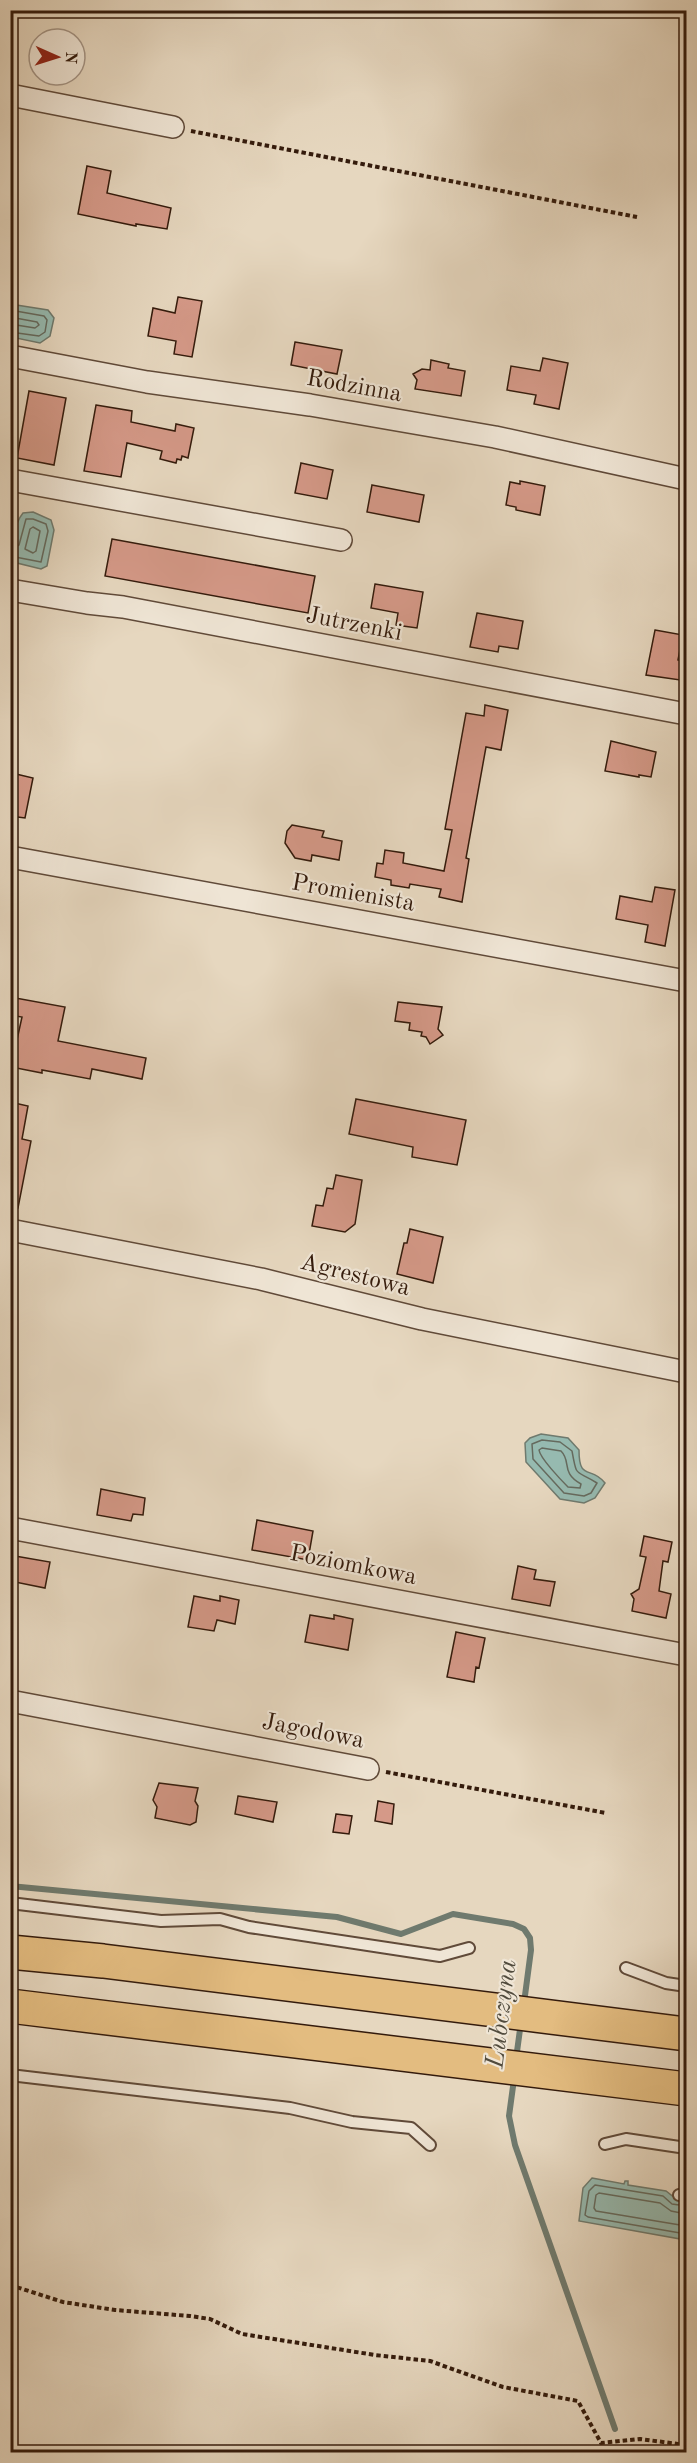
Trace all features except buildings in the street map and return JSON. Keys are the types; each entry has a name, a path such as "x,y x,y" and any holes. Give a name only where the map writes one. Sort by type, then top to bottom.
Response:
{"highway":[{"path":"10,1952 687,2034"},
{"path":"10,2006 687,2089"},
{"path":"654,2084 687,2096"}],"street":[{"path":"10,95 173,127"},
{"name":"Rodzinna","path":"10,356 147,382 310,405 483,435 687,479"},
{"path":"10,480 341,540"},
{"name":"Jutrzenki","path":"10,590 123,607 687,714"},
{"name":"Promienista","path":"10,857 687,981"},
{"name":"Agrestowa","path":"10,1230 261,1279 422,1319 687,1372"},
{"name":"Poziomkowa","path":"10,1528 687,1655"},
{"name":"Jagodowa","path":"10,1701 368,1769"}],"lane":[{"path":"10,1903 161,1921 207,1917 249,1927 440,1956 469,1948"},
{"path":"626,1968 666,1983 687,1986"},
{"path":"10,2074 290,2108 352,2122 411,2128 430,2145"},
{"path":"605,2144 626,2139 687,2148"}],"path":[{"path":"173,127 637,217"},
{"name":"Jagodowa","path":"368,1769 606,1814"},
{"path":"10,2284 63,2302 116,2310 210,2319 242,2334 375,2355 430,2361 503,2387 578,2401 602,2443 640,2439 687,2445"}],"water":[{"path":"10,304 48,310 54,318 50,336 40,343 11,337"},
{"path":"33,512 51,520 54,530 47,566 41,569 13,562 12,557 12,544 17,524 23,513"},
{"path":"541,1434 568,1438 579,1450 581,1466 584,1470 605,1483 595,1498 584,1503 560,1499 526,1462 525,1443 530,1438"},
{"path":"592,2178 624,2184 628,2181 628,2185 666,2191 675,2198 686,2200 686,2240 579,2221 583,2188"}],"waterway":[{"name":"Lubczyna","path":"10,1886 337,1917 401,1934 453,1914 513,1924 524,1929 530,1938 531,1950 524,2003"},
{"name":"Lubczyna","path":"516,2059 521,2022"},
{"name":"Lubczyna","path":"514,2079 509,2116 515,2145 615,2429"}]}
